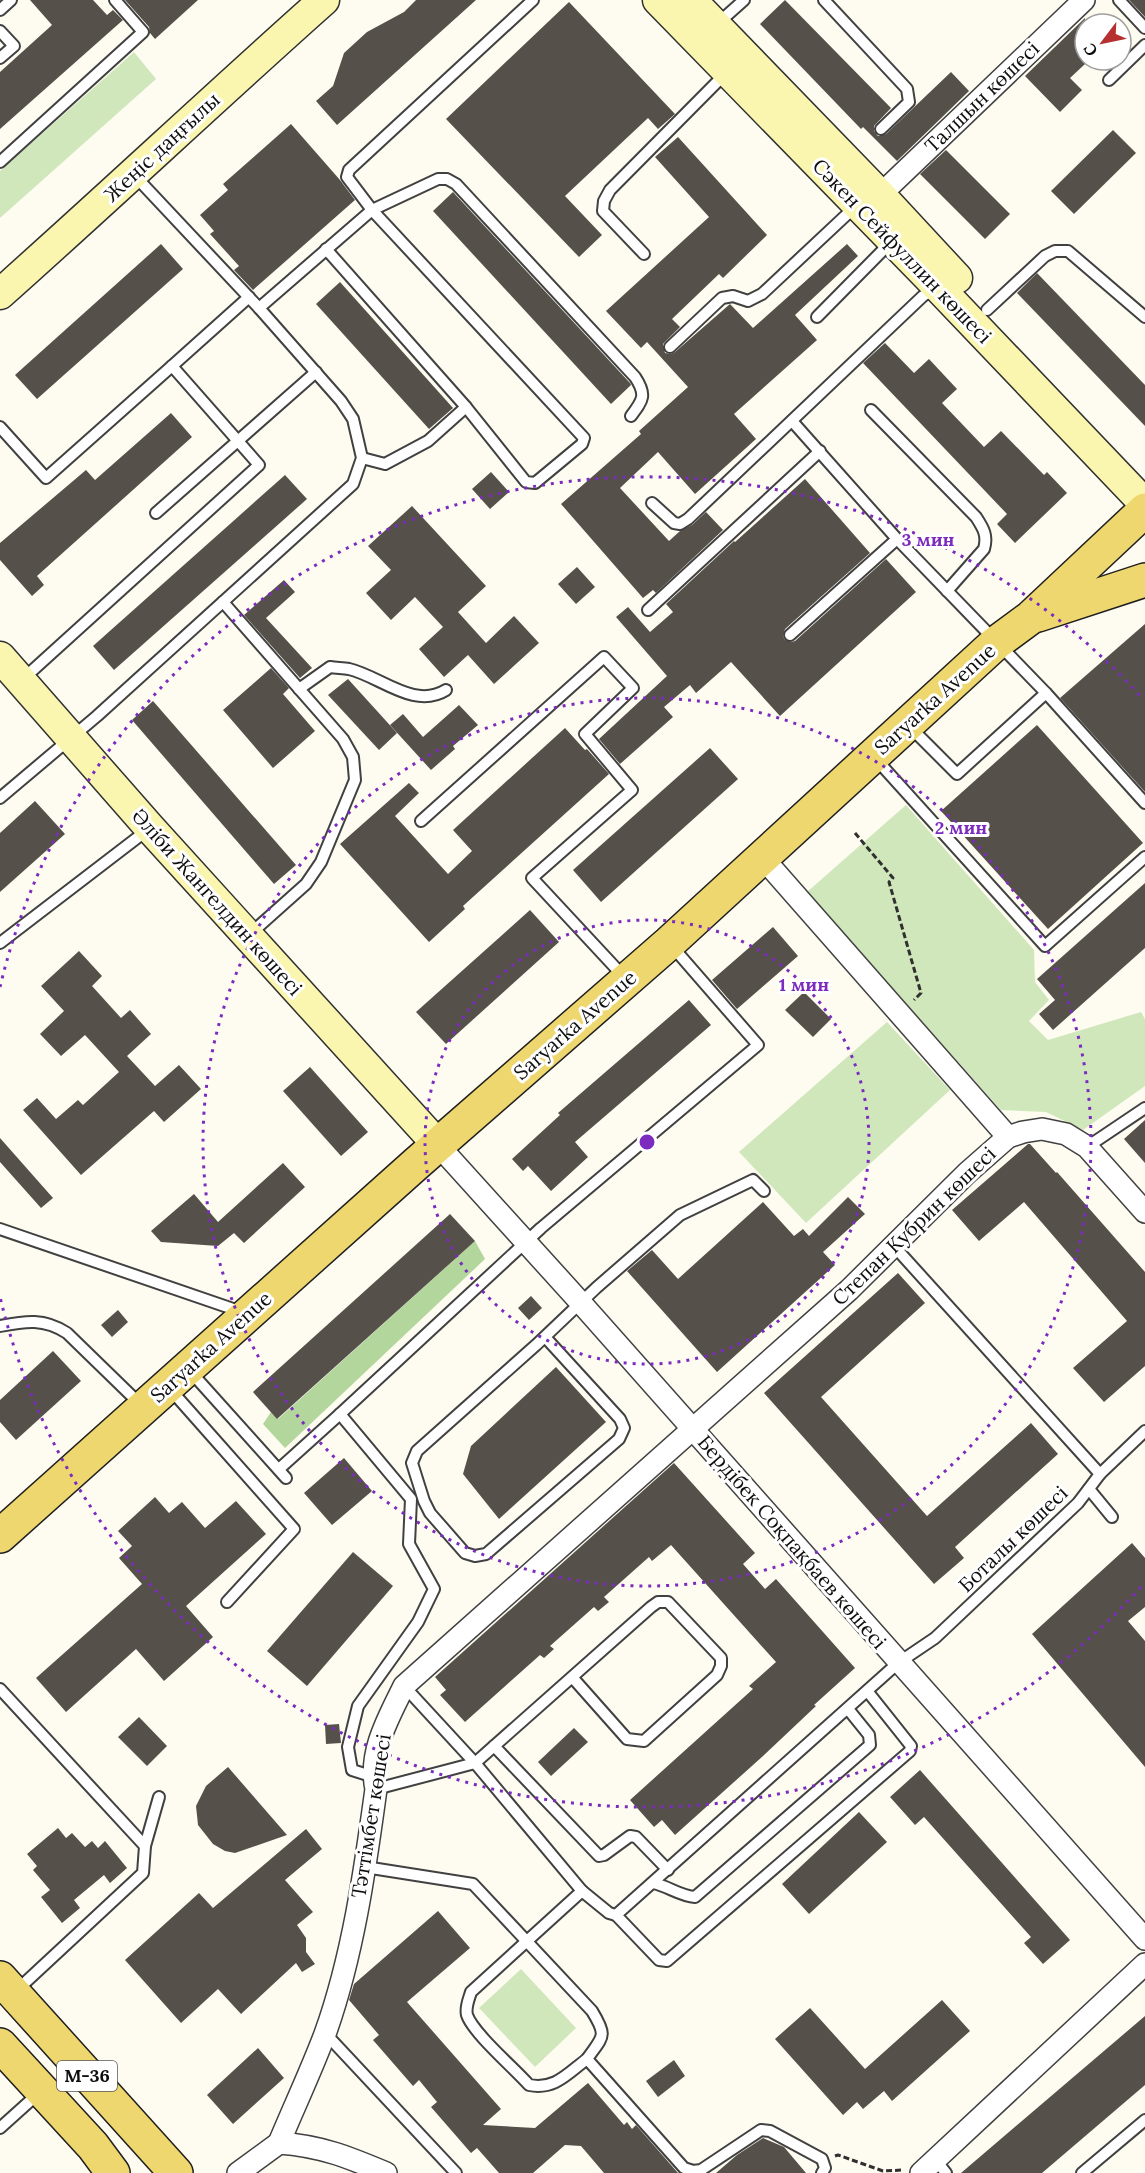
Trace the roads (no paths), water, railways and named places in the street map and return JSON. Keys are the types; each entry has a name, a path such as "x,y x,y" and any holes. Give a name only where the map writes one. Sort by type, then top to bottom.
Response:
{"main road":[{"name":"Жеңіс даңғылы","path":"0,294 324,0"},
{"name":"Сәкен Сейфуллин көшесі","path":"658,0 736,63 869,200 987,310 1145,475"},
{"name":"Сәкен Сейфуллин көшесі","path":"691,0 716,25 736,63"},
{"name":"Сәкен Сейфуллин көшесі","path":"869,200 892,240 1145,504"},
{"name":"Saryarka Avenue","path":"0,1536 438,1145 669,943 996,643 1030,618 1145,510"},
{"path":"1030,618 1145,580"},
{"name":"Әліби Жангелдин көшесі","path":"0,657 150,828 438,1145"},
{"name":"M-36","path":"7,1986 166,2167"},
{"name":"M-36","path":"0,2045 93,2146 113,2173"}],"street":[{"name":"Талшын көшесі","path":"869,200 1084,0"},
{"path":"762,857 1008,1137"},
{"name":"Степан Кубрин көшесі","path":"693,1429 849,1290 967,1173 1008,1137 1042,1129 1066,1134 1087,1147 1145,1212"},
{"name":"Бердібек Соқпақбаев көшесі","path":"438,1145 1145,1939"},
{"name":"Тәттімбет көшесі","path":"279,2144 325,2033 352,1936 365,1867 377,1748 382,1730 404,1686 693,1429"},
{"path":"931,2169 1145,1964"},
{"path":"238,2173 279,2144 338,2153 386,2173"}],"lane":[{"path":"0,10 11,0"},
{"path":"0,162 143,32 114,0"},
{"path":"326,249 466,407 526,482 535,483 582,444 584,438 372,210 347,177 349,170 533,0"},
{"path":"716,25 744,0"},
{"path":"824,0 907,89 909,102 881,129"},
{"path":"1119,0 1145,27"},
{"path":"0,31 14,46 0,58"},
{"path":"1109,80 1145,45"},
{"path":"644,254 603,211 604,201 610,190 736,63"},
{"path":"0,798 72,739 353,484 362,459 353,419 341,401 249,297 134,174"},
{"path":"259,308 372,210 438,179 447,179 456,184 635,377 642,388 642,402 631,416"},
{"path":"670,346 723,298 733,296 748,301 762,294 869,200"},
{"path":"817,317 892,240"},
{"path":"987,310 1045,256 1055,251 1068,251 1145,317"},
{"path":"652,503 674,523 680,524 923,296 938,287"},
{"path":"0,427 46,478 249,297"},
{"path":"21,681 259,465 172,366"},
{"path":"156,513 316,372"},
{"path":"362,459 385,464 394,460 428,441 466,407"},
{"path":"871,410 984,528 987,540 984,549 947,591"},
{"path":"792,421 897,538 1046,693 1145,803"},
{"path":"648,610 820,451"},
{"path":"790,635 897,538"},
{"path":"223,602 343,739 353,757 355,780 321,862 306,884 248,936"},
{"path":"421,821 604,657 633,688 585,734 632,790 531,878 627,980"},
{"path":"299,689 330,667 350,669 411,695 436,696 446,690"},
{"path":"908,725 957,774 1046,693"},
{"path":"873,756 1045,946 1145,857"},
{"path":"0,943 150,828"},
{"path":"178,1377 224,1410 282,1473 340,1414 524,1242 758,1045 669,943"},
{"path":"1087,1147 1145,1108"},
{"path":"545,1337 620,1419 624,1428 619,1439 486,1554 475,1556 465,1553 430,1513 424,1501 412,1463 417,1451 681,1215 753,1180 764,1191"},
{"path":"0,1229 248,1314"},
{"path":"893,1245 1100,1474"},
{"path":"0,1326 35,1322 48,1323 57,1327 76,1342 144,1408"},
{"path":"178,1377 294,1529 227,1602"},
{"path":"340,1414 411,1499 408,1544 434,1589 418,1622 358,1706 348,1747 352,1770 375,1783 475,1763 572,1677 658,1602 668,1602 721,1658 722,1666 717,1675 644,1741 627,1739 572,1677"},
{"name":"Боталы көшесі","path":"616,1915 898,1663 935,1638 1078,1503 1100,1474 1145,1431"},
{"path":"1089,1489 1112,1517"},
{"path":"404,1686 475,1763 582,1891 609,1913 616,1915 659,1960 667,1960 910,1751 911,1746 868,1692"},
{"path":"0,1689 145,1846"},
{"path":"653,1883 666,1886 685,1896 695,1897 870,1745 869,1735 848,1709"},
{"path":"494,1746 599,1856 604,1855 630,1836 636,1837 668,1870"},
{"path":"7,1986 142,1873 145,1846 159,1797"},
{"path":"365,1867 474,1884 527,1940 592,2011 602,2028 603,2036 587,2059 554,2084 542,2087 529,2085 476,2028 467,2014 467,2002 471,1992 527,1940 582,1891"},
{"path":"325,2033 456,2173"},
{"path":"587,2059 684,2168 693,2171 701,2170 760,2130 770,2131 822,2159 823,2168"},
{"path":"0,2128 42,2091"},
{"path":"1082,2173 1145,2120"}]}
